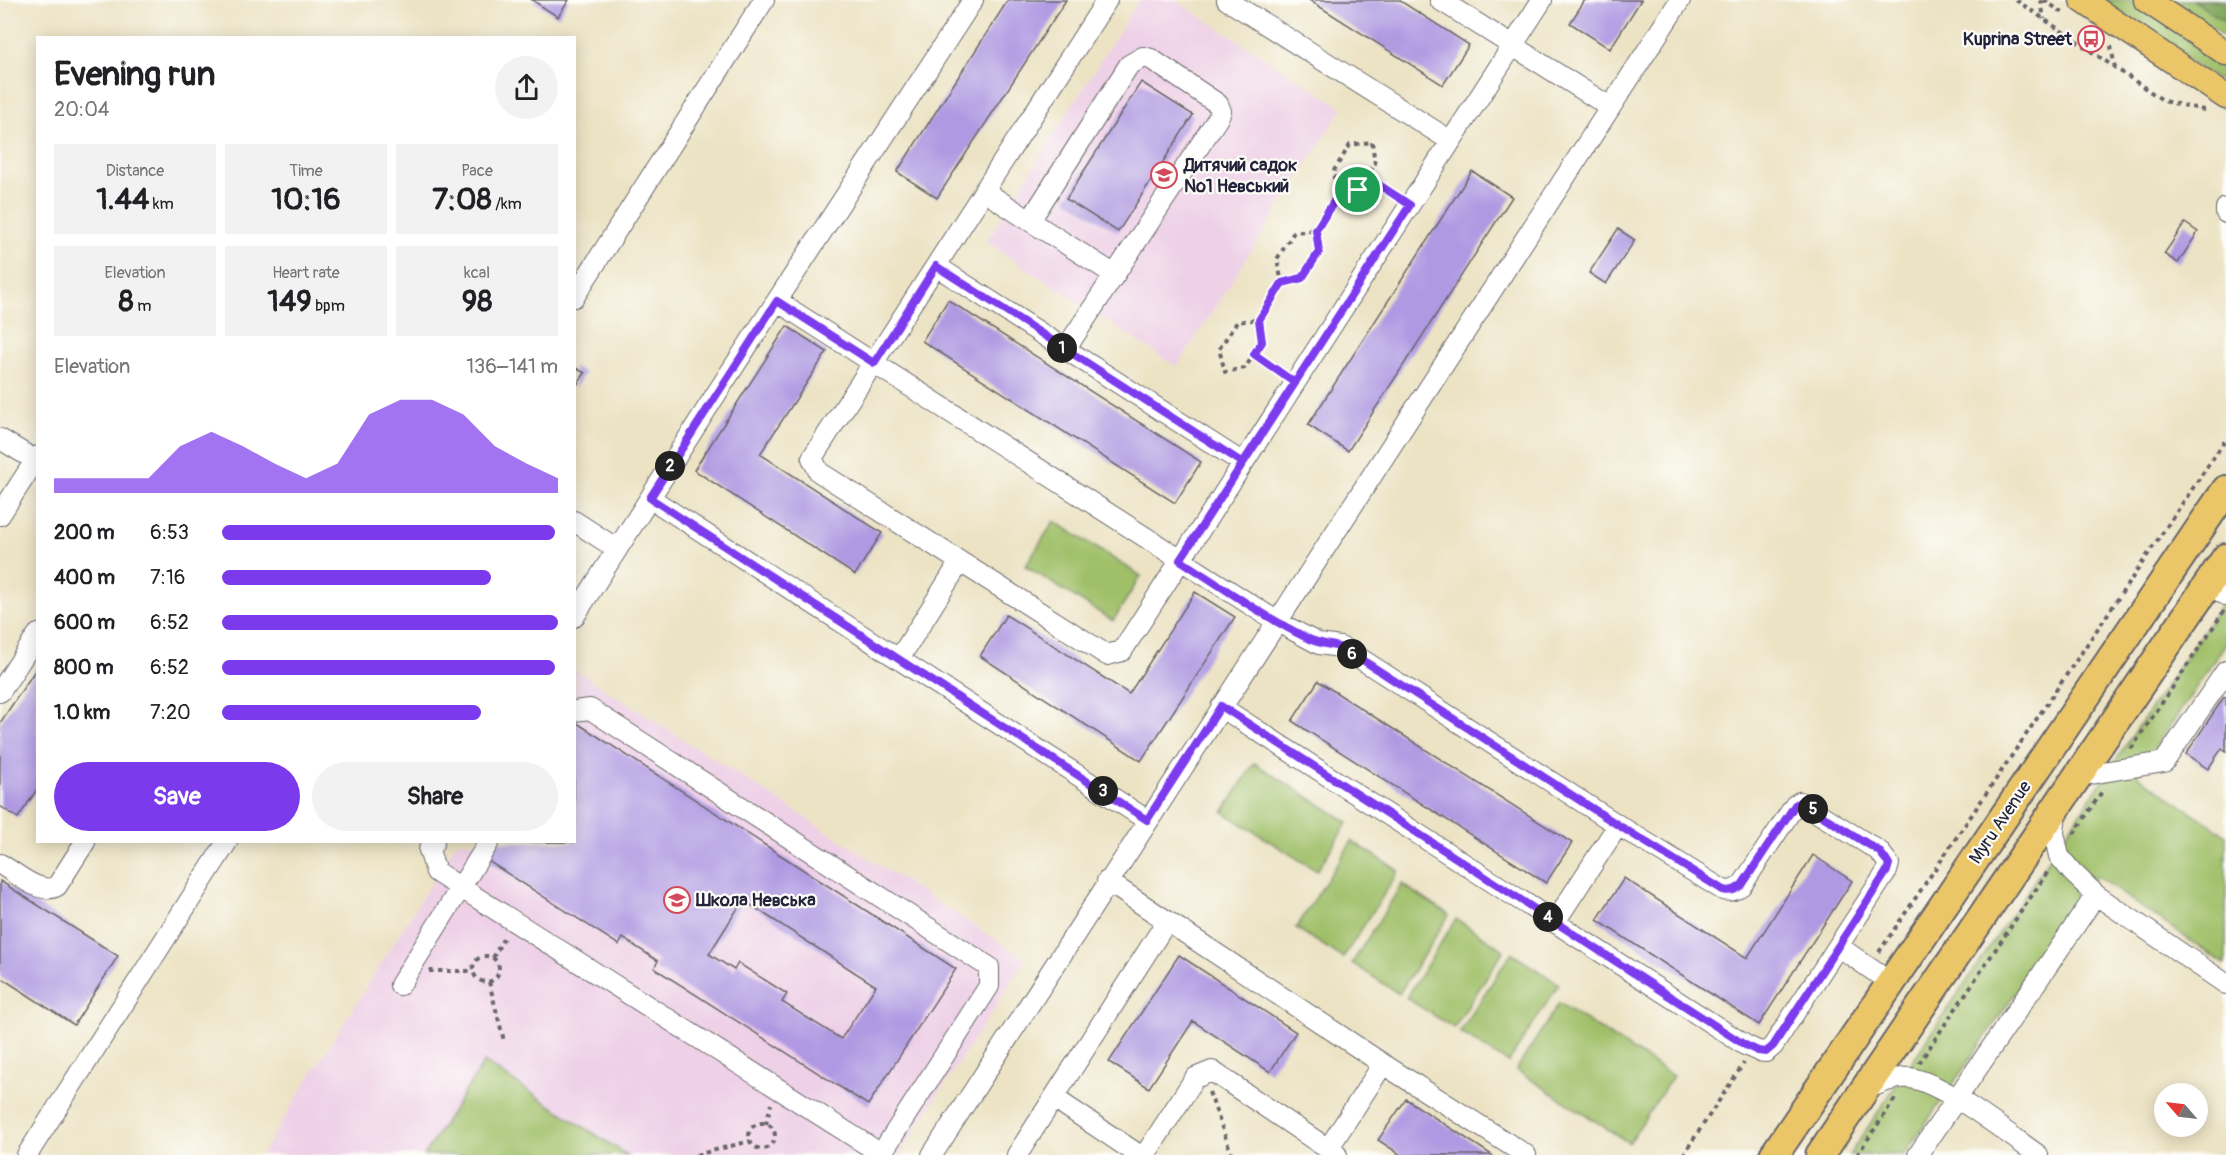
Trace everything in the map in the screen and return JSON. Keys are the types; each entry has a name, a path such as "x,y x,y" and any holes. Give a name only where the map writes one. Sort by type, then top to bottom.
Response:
{"highway":[{"name":"Myru Avenue","path":"1774,1155 1880,975 2141,615 2226,490"},
{"path":"1820,1155 2173,637 2217,589 2226,558"},
{"path":"2141,615 2173,637"}],"main road":[{"path":"2082,0 2218,104"},
{"path":"2146,0 2226,53"}],"lane":[{"path":"576,294 764,0"},
{"path":"576,614 973,0"},
{"path":"1107,0 812,458 819,472 1107,654 1122,651 1542,0"},
{"path":"1227,0 1451,141"},
{"path":"1440,0 1610,107"},
{"path":"932,1155 1107,881 1680,0"},
{"path":"1030,221 1129,65 1143,57 1151,58 1218,104 1221,111 1218,118 1065,350"},
{"path":"984,191 1115,275"},
{"path":"2226,208 2226,213"},
{"path":"936,266 1243,463"},
{"path":"777,301 1276,621 1319,644 1347,650 1723,890 1736,890 1742,885 1795,805 1800,802 1879,851 1889,864 1887,871 1773,1046 1766,1052 1753,1049 1221,706"},
{"path":"0,438 36,458 0,515"},
{"path":"650,498 1147,820"},
{"path":"576,522 617,549"},
{"path":"899,659 960,562"},
{"path":"0,692 36,637"},
{"path":"2078,776 2164,762 2226,670"},
{"path":"433,843 429,850 436,872 882,1154 989,986 989,967 590,709 576,711"},
{"path":"2056,808 2054,833 2059,856 2072,872 2096,895 2226,984"},
{"path":"1555,922 1618,825"},
{"path":"0,864 39,887 51,889 57,886 84,843"},
{"path":"27,1155 226,843"},
{"path":"404,978 488,843"},
{"path":"1107,881 1383,1064 1526,1155"},
{"path":"1918,1155 2096,895"},
{"path":"1017,1155 1167,921"},
{"path":"1838,946 1880,975"},
{"path":"1145,1155 1195,1078 1212,1071 1333,1152 1383,1064"},
{"path":"1865,1090 1887,1080 1909,1078 1930,1084 2038,1155"},
{"path":"1053,1098 1139,1155"}],"path":[{"path":"2016,0 2164,101 2218,104"},
{"path":"2041,0 2044,19"},
{"path":"2111,45 2115,68"},
{"path":"1282,283 1302,278 1319,252 1316,230 1338,195 1358,190 1367,177 1374,165 1372,142 1350,145 1333,171 1338,195"},
{"path":"1367,177 1410,205"},
{"path":"1259,320 1237,322 1220,349 1225,372 1245,368 1262,342 1259,320 1282,283 1277,259 1294,232 1316,230"},
{"path":"1254,354 1295,383"},
{"path":"1880,975 2226,439"},
{"path":"1857,1155 2226,608"},
{"path":"493,957 498,962 499,970 496,978 489,982 479,980 473,971 473,965 479,958 493,957"},
{"path":"404,978 473,971"},
{"path":"489,982 504,1041"},
{"path":"1683,1155 1753,1049"},
{"path":"1203,1074 1232,1155"},
{"path":"765,1123 774,1131 774,1143 767,1149 759,1149 750,1141 750,1131 756,1125 765,1123"},
{"path":"696,1155 750,1141"}],"shaded area":[{"name":"Дитячий садок №1 Невський","path":"1139,0 1175,0 1343,108 1177,367 986,242"},
{"name":"Школа Невська","path":"576,671 1026,959 899,1155 261,1155 456,843 576,843"}],"green space":[{"path":"2097,0 2131,0 2226,64 2226,86"},
{"path":"2169,0 2193,0 2226,22 2226,38"},
{"path":"2193,0 2226,0 2226,22"},
{"path":"1054,521 1141,576 1113,621 1025,566"},
{"path":"2226,597 2226,643 2137,775 2226,835 2226,965 2096,876 1904,1155 1849,1155"},
{"path":"1254,763 1348,822 1317,871 1223,812"},
{"path":"1352,841 1399,871 1343,958 1296,928"},
{"path":"1402,884 1449,915 1399,994 1352,963"},
{"path":"1456,919 1504,950 1454,1028 1406,998"},
{"path":"1511,953 1559,984 1508,1063 1460,1032"},
{"path":"1559,1003 1673,1076 1629,1143 1516,1070"},
{"path":"484,1062 627,1155 424,1155"}],"building":[{"path":"532,0 569,0 558,17"},
{"path":"1008,0 1066,0 937,198 897,172"},
{"path":"1309,0 1399,0 1469,45 1443,85"},
{"path":"1585,0 1641,0 1610,49 1570,23"},
{"path":"1141,82 1193,115 1118,232 1066,199"},
{"path":"1472,171 1512,197 1348,451 1308,425"},
{"path":"2185,223 2198,232 2178,263 2164,254"},
{"path":"1618,229 1635,240 1606,284 1589,273"},
{"path":"948,300 1201,462 1175,503 922,341"},
{"path":"787,326 827,352 760,454 882,533 855,575 694,470"},
{"path":"576,368 585,373 576,386"},
{"path":"1195,592 1235,617 1141,761 980,656 1006,615 1129,694"},
{"path":"36,669 36,791 18,818 0,806 0,723"},
{"path":"1318,681 1572,843 1546,883 1292,721"},
{"path":"2224,697 2226,698 2226,751 2222,748 2208,769 2186,754"},
{"path":"576,722 956,969 868,1105 654,968 658,961 623,938 619,945 485,859 495,843 576,843","holes":["743,900 876,986 841,1039 782,1002 787,994 738,963 734,970 709,954"]},
{"path":"1813,855 1852,881 1759,1025 1597,920 1624,878 1747,958"},
{"path":"0,881 118,956 74,1025 0,977"},
{"path":"1179,955 1296,1032 1270,1072 1193,1021 1149,1088 1109,1062"},
{"path":"1406,1099 1492,1155 1401,1155 1378,1140"}],"place":[{"name":"Kuprina Street","path":"2091,39"},
{"name":"Дитячий садок №1 Невський","path":"1164,175"},
{"name":"Школа Невська","path":"677,900"}],"route":[{"path":"1358,190 1338,195 1316,230 1319,252 1302,278 1282,283 1259,320 1262,342 1254,354 1295,383 1243,463 936,266 874,363 777,301 650,498 1147,820 1221,706 1745,1045 1766,1052 1773,1046 1887,871 1889,864 1879,851 1800,802 1795,805 1742,885 1736,890 1723,890 1347,650 1310,640 1180,560 1243,463 1410,205 1367,177 1358,190"}]}
